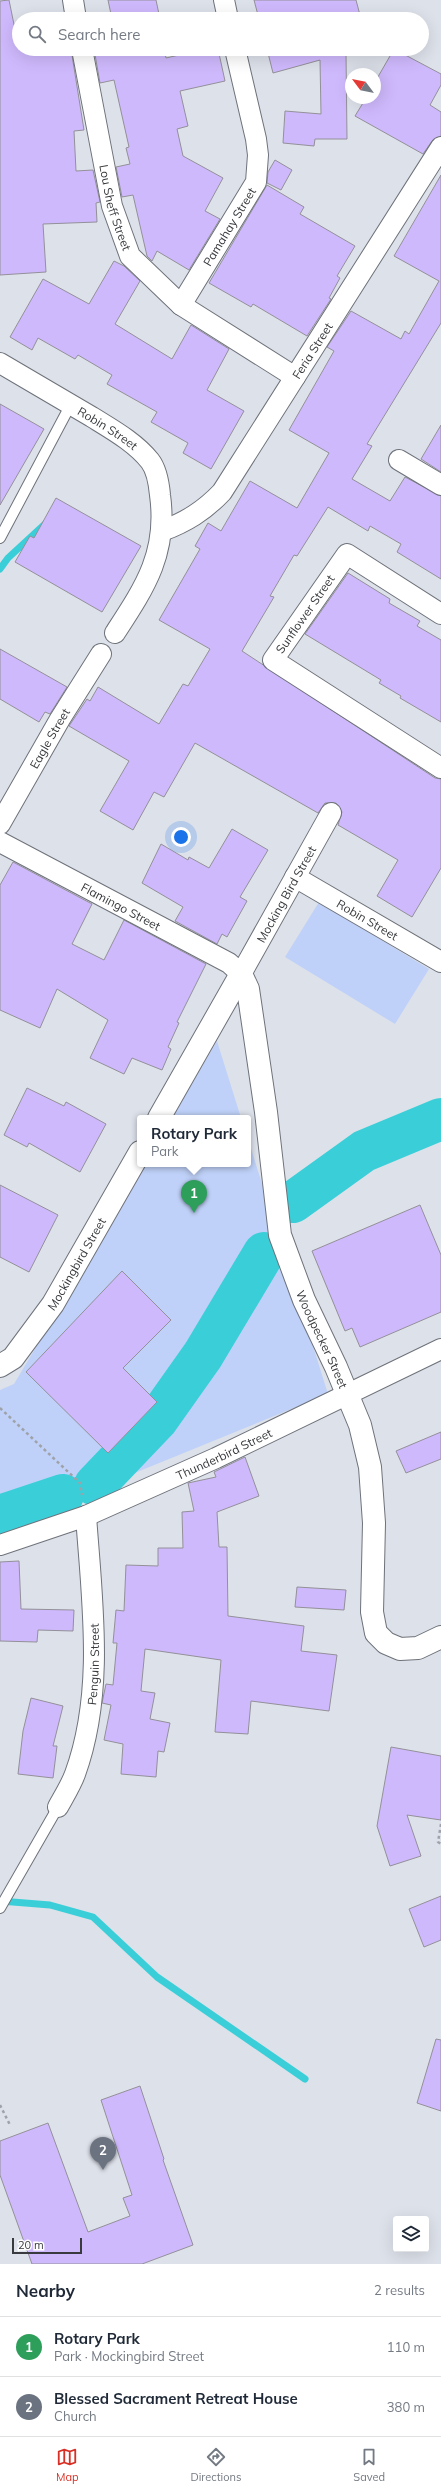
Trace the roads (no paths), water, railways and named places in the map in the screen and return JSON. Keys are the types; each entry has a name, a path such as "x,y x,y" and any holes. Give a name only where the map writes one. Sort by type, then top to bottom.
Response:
{"street":[{"path":"73,0 75,12"},
{"path":"224,0 227,12"},
{"name":"Lou Sheff Street","path":"83,56 112,206 130,256 181,305 295,377"},
{"name":"Pamahay Street","path":"181,305 256,182 258,155 256,139 237,56"},
{"name":"Feria Street","path":"162,531 182,524 203,511 222,492 441,147"},
{"name":"Robin Street","path":"0,364 71,404 134,445 150,462 158,481 162,531"},
{"path":"399,460 441,485"},
{"path":"116,633 152,573 162,531"},
{"name":"Sunflower Street","path":"441,614 347,554 273,660 441,768"},
{"name":"Eagle Street","path":"0,824 60,719 101,654"},
{"name":"Mocking Bird Street","path":"241,974 331,813"},
{"name":"Flamingo Street","path":"0,842 229,963 241,974"},
{"name":"Robin Street","path":"295,877 441,962"},
{"path":"161,1115 241,974"},
{"name":"Woodpecker Street","path":"241,974 248,989 266,1112 280,1235 304,1300 347,1391 360,1425 370,1467 374,1522 372,1612 376,1633 386,1642 400,1649 418,1648 441,1637"},
{"name":"Mockingbird Street","path":"0,1366 13,1358 54,1304 137,1157"},
{"name":"Thunderbird Street","path":"0,1545 86,1516 216,1458 347,1391 441,1349"},
{"name":"Penguin Street","path":"58,1807 77,1768 88,1725 94,1675 86,1516"}],"lane":[{"path":"0,538 71,404"},
{"path":"0,1908 58,1807"}],"waterway":[{"path":"0,569 8,558 46,523"},
{"path":"293,1202 364,1151 441,1119"},
{"path":"95,1485 157,1420 203,1355 264,1253"},
{"path":"0,1516 63,1495"},
{"path":"0,1901 50,1905 93,1917 157,1977 305,2079"}],"place":[{"name":"Rotary Park","path":"194,1213"},
{"name":"Blessed Sacrament Retreat House","path":"103,2170"}]}
